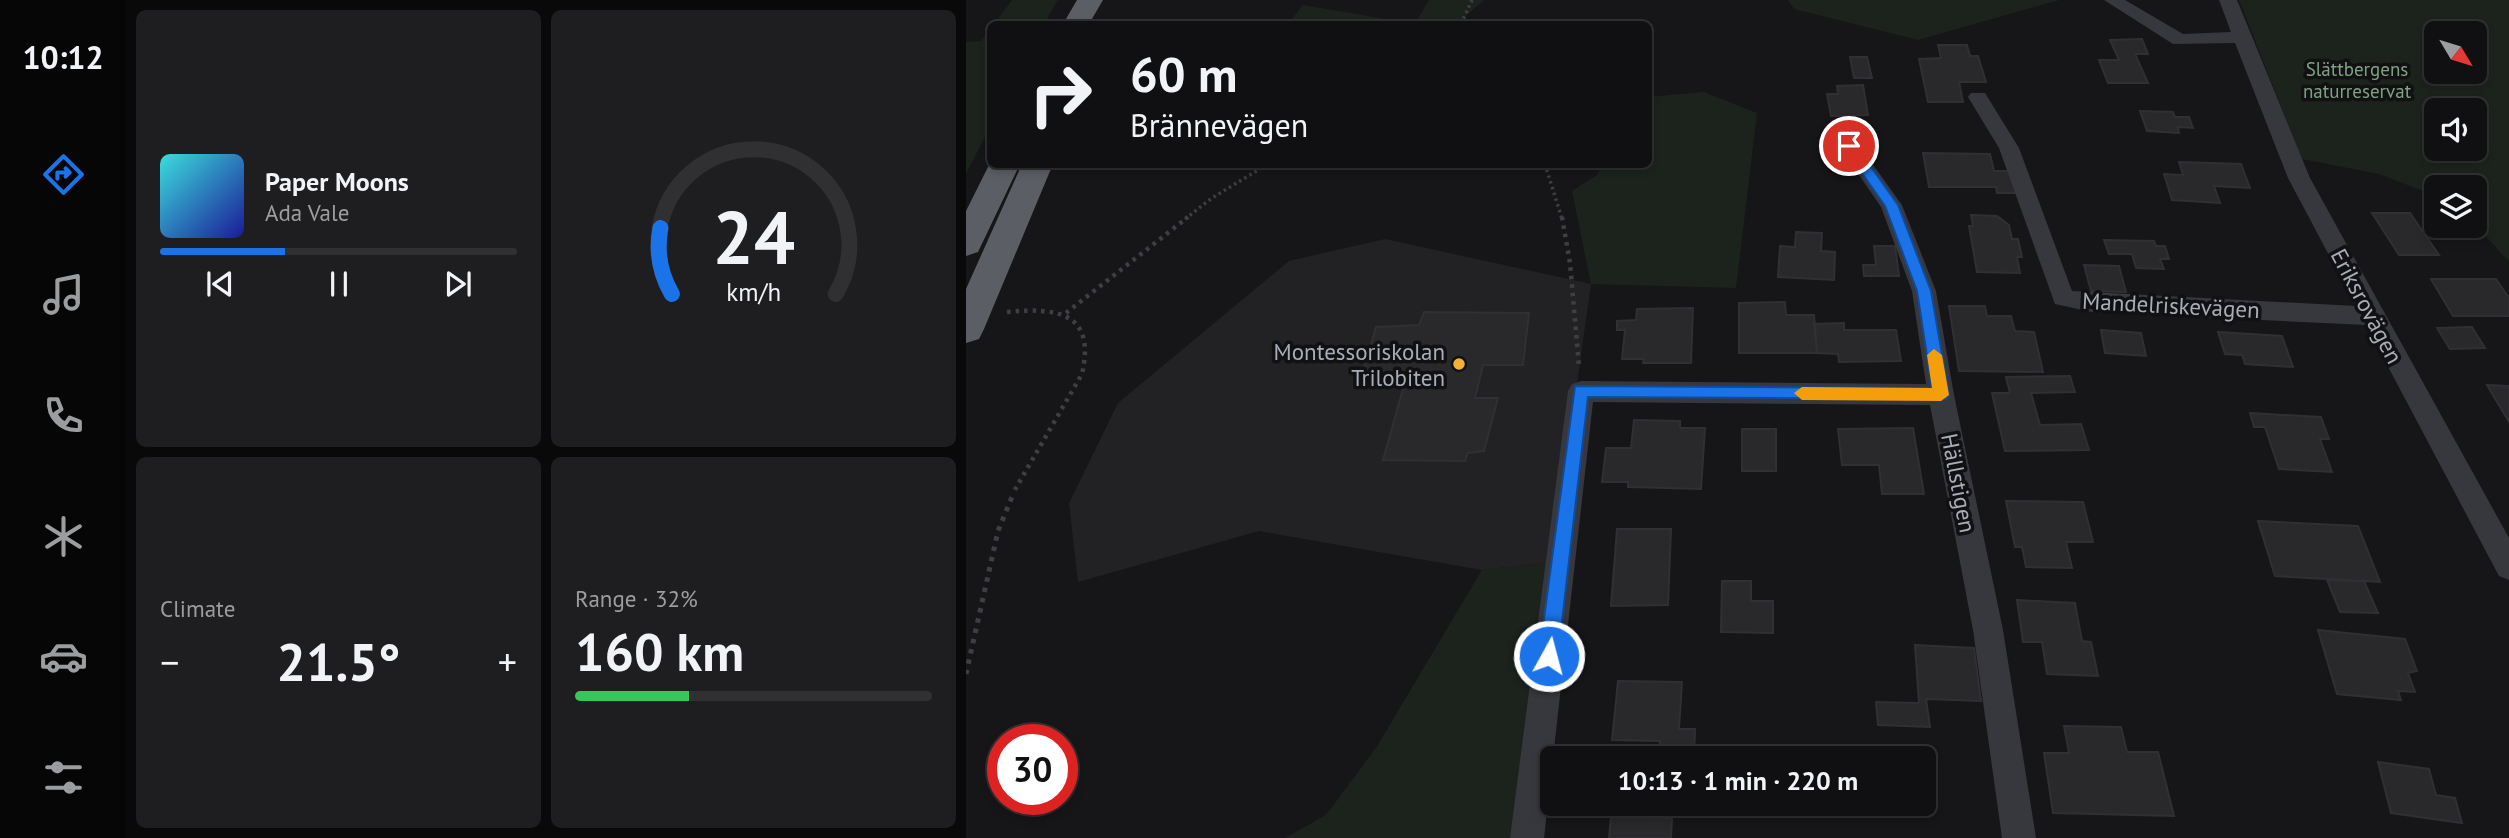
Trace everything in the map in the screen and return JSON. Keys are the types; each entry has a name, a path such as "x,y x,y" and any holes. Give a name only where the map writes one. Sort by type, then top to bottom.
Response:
{"highway":[{"path":"1078,21 1090,0"},
{"path":"1105,21 1116,0"},
{"path":"966,244 1003,168"},
{"path":"966,329 1036,168"}],"street":[{"path":"2113,0 2179,40 2241,37"},
{"name":"Eriksrovägen","path":"2228,0 2299,178 2509,566"},
{"name":"Mandelriskevägen","path":"1978,97 2009,148 2063,298 2092,303 2372,316"},
{"name":"Hällstigen","path":"1849,146 1891,205 1924,291 1941,395 1988,630 2019,838"},
{"path":"1527,838 1581,391 1941,395"}],"path":[{"path":"1462,21 1472,0"},
{"path":"1066,313 1212,198 1261,168"},
{"path":"1547,168 1557,191 1573,301 1581,391"},
{"path":"966,674 998,531 1014,491 1082,374 1087,358 1086,341 1080,327 1066,313 1027,309 995,313"}],"shaded area":[{"path":"1385,239 1591,284 1552,562 1482,570 1259,531 1078,582 1069,503 1118,403 1289,261"}],"green space":[{"path":"1012,0 1058,0 1046,21 996,21"},
{"path":"1429,0 1484,0 1460,21 1417,21"},
{"path":"1788,0 2059,0 1918,40 1794,9"},
{"name":"Slättbergens naturreservat","path":"2239,0 2509,0 2509,262 2487,237 2487,175 2424,175 2424,191 2379,174 2302,159"},
{"path":"1303,5 1397,21 1283,21 1291,20"},
{"path":"987,33 987,133 966,174 966,42 981,41"},
{"path":"1704,92 1757,113 1736,288 1591,284 1572,191 1597,175 1601,168 1652,168 1652,97"},
{"path":"1552,562 1515,838 1285,838 1326,815 1376,748 1482,570"}],"building":[{"path":"2142,39 2148,54 2135,54 2148,83 2108,83 2099,60 2119,60 2110,40"},
{"path":"1938,45 1967,45 1970,56 1978,56 1986,82 1959,82 1963,102 1928,102 1919,59 1941,58"},
{"path":"1850,57 1867,57 1872,78 1854,78"},
{"path":"1863,85 1868,115 1831,116 1827,94 1838,94 1837,86"},
{"path":"2140,111 2173,112 2175,117 2189,117 2193,128 2178,127 2179,133 2147,131"},
{"path":"1923,153 1990,154 1994,171 2013,171 2018,193 1997,193 1996,187 1929,187"},
{"path":"2179,162 2241,164 2250,188 2214,186 2220,203 2172,200 2164,174 2183,175"},
{"path":"2372,213 2410,213 2424,233 2424,238 2427,238 2439,255 2399,255"},
{"path":"1971,215 1997,216 2009,225 2012,239 2018,239 2022,257 2017,257 2020,273 1977,272 1969,226 1973,226"},
{"path":"1796,232 1822,233 1821,251 1835,252 1834,280 1778,277 1780,246 1795,247"},
{"path":"2104,240 2154,241 2156,246 2165,246 2169,259 2160,259 2164,269 2136,268 2132,254 2109,254"},
{"path":"1874,246 1895,246 1899,276 1864,276 1863,265 1876,265"},
{"path":"2084,265 2119,266 2126,292 2091,291"},
{"path":"2431,279 2496,279 2509,298 2509,316 2453,316"},
{"path":"1785,302 1786,315 1814,315 1817,353 1739,353 1739,303"},
{"path":"1949,306 1985,306 1987,316 2011,316 2015,331 2034,332 2043,372 1959,371"},
{"path":"1693,308 1691,363 1643,363 1644,359 1622,359 1625,330 1617,330 1617,321 1636,320 1637,309"},
{"path":"1424,312 1529,313 1523,365 1483,365 1475,398 1498,398 1484,451 1468,453 1465,461 1383,460 1405,382 1360,381 1376,327 1419,325"},
{"path":"1844,323 1844,330 1896,330 1901,361 1839,362 1838,354 1817,353 1814,324"},
{"path":"2472,327 2485,348 2450,349 2437,328"},
{"path":"2101,330 2141,333 2146,356 2105,353"},
{"path":"2218,332 2282,336 2293,367 2245,364 2242,355 2225,354"},
{"path":"2070,376 2075,392 2031,393 2040,425 2081,424 2089,450 2005,451 1992,393 2010,393 2006,377"},
{"path":"2487,385 2509,386 2509,422"},
{"path":"2250,413 2321,417 2329,439 2320,439 2332,472 2279,469 2265,427 2254,427"},
{"path":"1634,420 1680,421 1680,428 1705,428 1701,489 1628,487 1628,482 1602,482 1606,448 1631,448"},
{"path":"1913,428 1924,494 1882,494 1879,465 1842,465 1838,429"},
{"path":"1742,429 1776,429 1776,471 1742,471"},
{"path":"2006,501 2083,502 2093,542 2066,542 2072,568 2026,567 2022,547 2015,547"},
{"path":"2258,521 2358,526 2380,582 2275,576"},
{"path":"1617,529 1671,529 1668,605 1611,606"},
{"path":"2327,580 2364,581 2378,613 2340,612"},
{"path":"1722,581 1751,581 1751,601 1773,601 1773,633 1721,632"},
{"path":"2017,600 2075,603 2082,641 2091,642 2098,676 2047,674 2042,642 2023,642"},
{"path":"2318,630 2405,639 2417,671 2408,673 2415,692 2398,691 2401,700 2337,694"},
{"path":"1915,645 1974,648 1981,701 1926,699 1930,727 1878,725 1876,702 1919,703"},
{"path":"1618,681 1682,682 1679,729 1695,729 1694,746 1659,746 1660,741 1612,740"},
{"path":"2064,726 2121,727 2127,752 2158,752 2174,816 2053,813 2044,753 2069,753"},
{"path":"2378,762 2429,769 2436,795 2455,798 2462,823 2391,813"},
{"path":"1611,817 1672,818 1671,838 1609,838"}],"slow traffic":[{"path":"1802,393 1941,395 1934,355"}],"place":[{"name":"Montessoriskolan Trilobiten","path":"1459,364"}],"route":[{"path":"1549,656 1581,391 1941,395 1924,291 1891,205 1849,146"}]}
